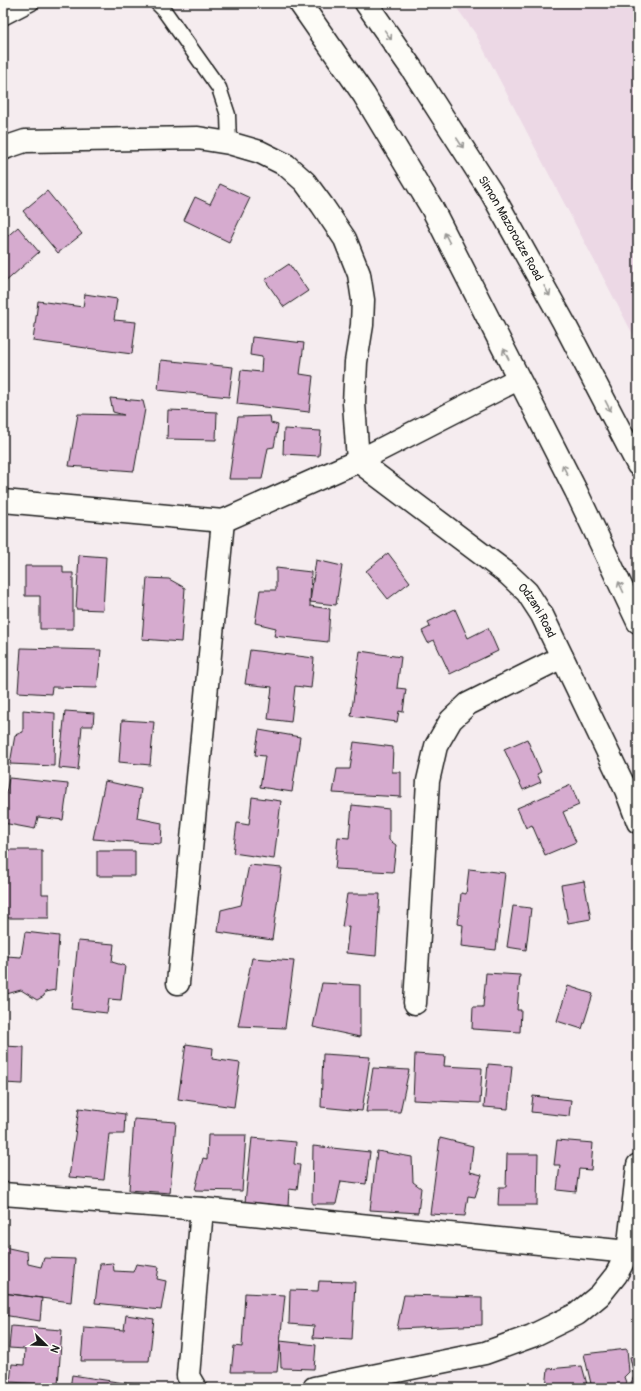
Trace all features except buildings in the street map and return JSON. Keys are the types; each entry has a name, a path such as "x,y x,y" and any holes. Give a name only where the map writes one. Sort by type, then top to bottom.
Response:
{"main road":[{"path":"300,3 364,95 432,208 576,491 638,622"},
{"name":"Simon Mazorodze Road","path":"366,3 412,69 491,192 563,321 638,466"},
{"path":"3,149 25,141 198,138 229,143 260,152 286,165 305,182 345,239 359,274 363,300 362,325 356,362 354,403 358,461"},
{"path":"3,501 223,521 358,461 518,378"},
{"name":"Odzani Road","path":"358,461 508,574 528,592 542,615 626,790 638,822"},
{"path":"178,983 223,521"},
{"path":"415,1003 428,781 436,746 451,720 468,704 562,657"},
{"path":"314,1388 486,1353 532,1336 577,1314 600,1295 616,1276 628,1252 638,1165"},
{"path":"3,1194 202,1209 628,1252"},
{"path":"195,1388 188,1376 202,1209"}],"lane":[{"path":"3,18 32,3"},
{"path":"157,3 163,9 219,88 228,115 229,143"}],"shaded area":[{"path":"453,3 638,3 638,344 475,33"}]}
